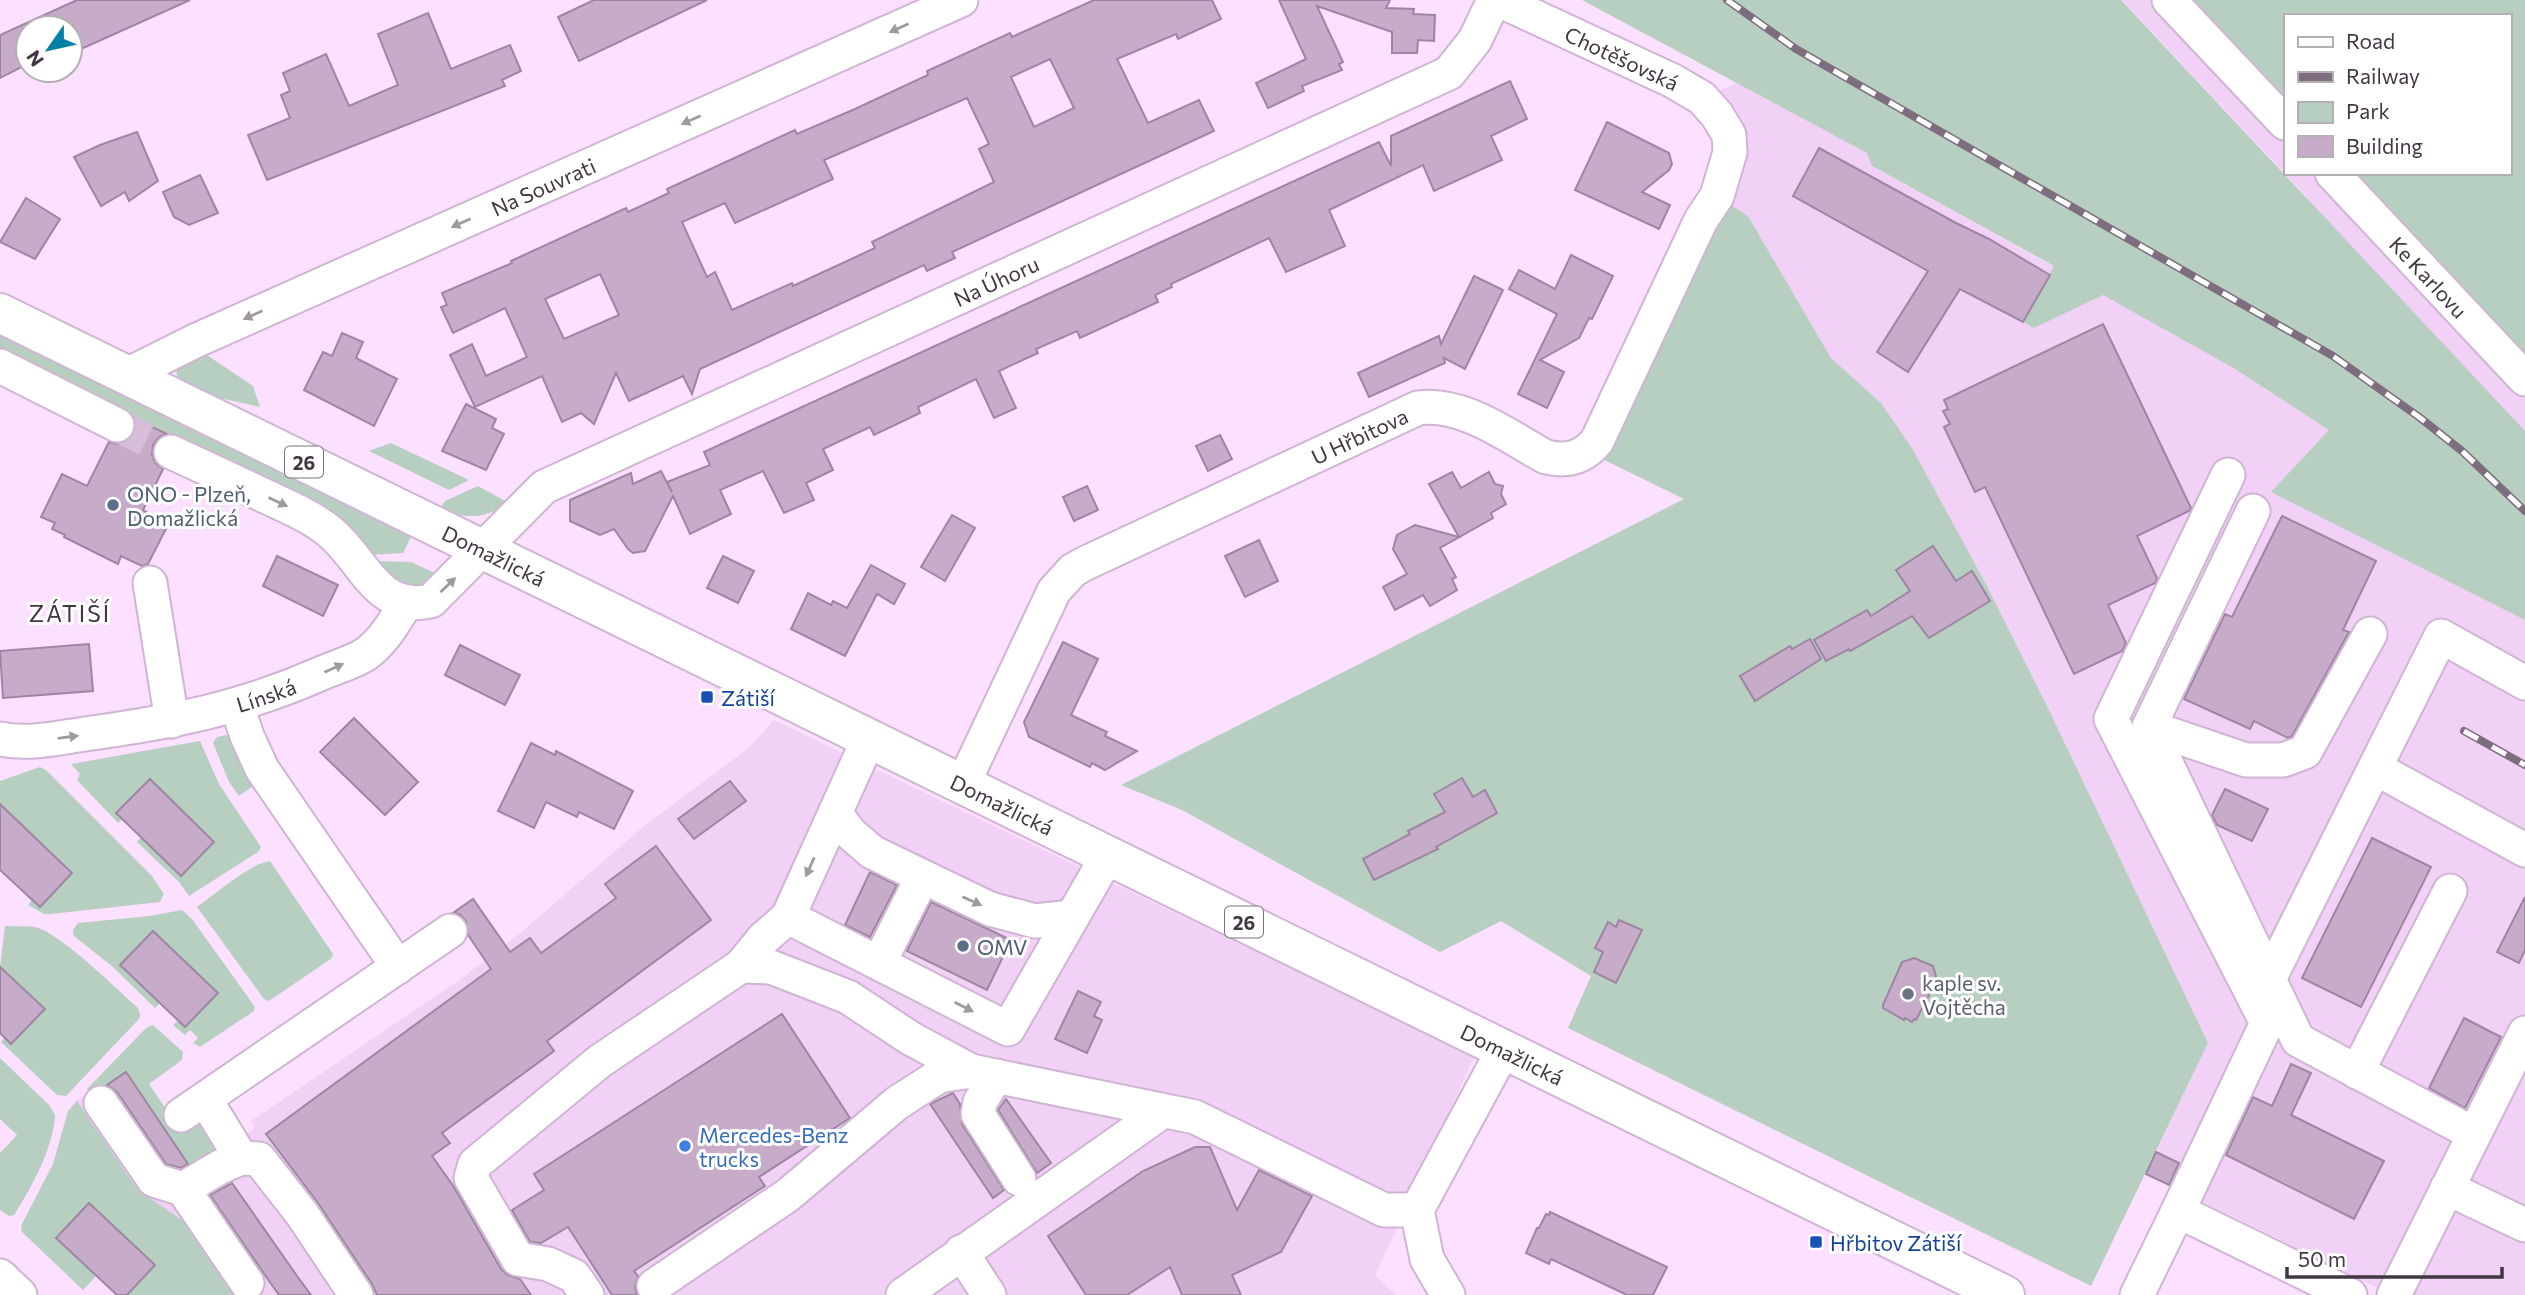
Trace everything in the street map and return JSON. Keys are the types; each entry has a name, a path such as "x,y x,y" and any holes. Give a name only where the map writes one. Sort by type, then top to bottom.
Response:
{"main road":[{"name":"Domažlická","path":"0,313 2005,1295"}],"street":[{"name":"Na Souvrati","path":"127,375 195,341 961,0"},
{"name":"Chotěšovská","path":"1496,0 1673,81 1702,98 1729,135"},
{"name":"Na Úhoru","path":"482,548 532,496 558,479 1449,73 1475,40 1496,0"},
{"path":"2169,0 2284,122"},
{"name":"U Hřbitova","path":"963,784 1054,591 1073,570 1086,563 1418,408 1432,406 1464,413 1546,457 1561,460 1588,452 1604,429 1701,220 1717,196 1730,152 1729,135"},
{"name":"Ke Karlovu","path":"2334,175 2525,379"},
{"path":"0,366 117,425"},
{"path":"172,452 307,516 345,546 378,589 393,599 406,603 431,601 482,548"},
{"path":"2137,1295 2267,1023 2111,719 2228,475"},
{"path":"2149,727 2253,511"},
{"path":"150,583 172,721"},
{"name":"Línská","path":"0,739 25,743 172,721 237,706 290,687 365,654 389,630 406,603"},
{"path":"2149,727 2246,760 2283,760 2305,752 2370,634"},
{"path":"2269,979 2441,636 2525,683"},
{"path":"237,706 262,769 398,967"},
{"path":"2149,727 2298,1040 2474,1134"},
{"path":"587,1295 575,1276 548,1264 518,1259 471,1178 475,1164 600,1061 741,966 763,939 788,917 869,738"},
{"path":"2375,768 2525,850"},
{"path":"835,813 850,833 872,852 990,909 1035,920 1072,918"},
{"path":"788,917 1008,1030 1108,855"},
{"path":"879,963 922,878"},
{"path":"2357,1072 2450,891"},
{"path":"241,1157 193,1107 450,931"},
{"path":"741,966 771,967 848,997 910,1038 984,1073 1195,1116 1384,1210 1417,1210"},
{"path":"910,1038 916,1007 926,987"},
{"path":"2394,1295 2474,1134 2513,1087 2525,1033"},
{"path":"1448,1295 1427,1259 1417,1210 1504,1049"},
{"path":"984,1073 978,1114 1019,1179"},
{"path":"654,1286 788,1195 897,1103 939,1076 984,1073"},
{"path":"101,1103 154,1180 183,1189 247,1283"},
{"path":"903,1295 1163,1111"},
{"path":"183,1189 241,1157 259,1159 302,1214 356,1295"},
{"path":"2447,1188 2525,1225"},
{"path":"2178,1211 2350,1295"},
{"path":"961,1252 989,1295"},
{"path":"0,1276 20,1295"}],"shaded area":[{"path":"2122,0 2525,0 2525,1295 2412,1295 2435,1251 2403,1236 2378,1288 2146,1174 2208,1043 1987,586 1881,403 1831,358 1748,216 1717,196 1726,168 1702,98 1737,83 1867,153 1873,167 2054,267 2308,198 2286,175 2511,175 2511,14 2284,14 2284,172"},
{"path":"774,720 1474,1057 1375,1276 1396,1295 246,1295 133,1183 77,1101 127,1067 196,1168 255,1128 251,1121 455,983 512,940 643,827 749,748"}],"green space":[{"path":"1582,0 2121,0 2525,431 2525,620 2271,492 2329,430 2232,367 2103,295 2034,328 2023,322 2054,266 1872,166 1867,153"},
{"path":"2185,0 2525,0 2525,361 2350,175 2511,175 2511,14 2284,14 2284,105"},
{"path":"1717,196 1748,216 1831,358 1881,403 1913,450 1987,586 2048,708 2208,1043 2091,1286 1568,1028 1591,976 1501,921 1440,952 1182,810 1121,785 1684,499 1588,452"},
{"path":"0,332 412,535 403,553 368,555 322,509 0,350"},
{"path":"198,349 253,386 260,407 205,394 179,380 177,364"},
{"path":"391,443 469,480 449,490 369,451"},
{"path":"478,486 507,502 491,512 475,516 458,515 440,509 445,501"},
{"path":"373,561 411,562 435,573 423,585 405,589"},
{"path":"232,734 256,784 239,796 229,782 213,743 217,737"},
{"path":"200,741 219,784 261,847 258,852 189,896 179,882 137,842 141,837 181,876 214,842 150,779 117,812 123,819 118,823 77,780 80,774 71,764"},
{"path":"40,767 152,876 164,894 160,902 51,914 44,914 28,905 32,900 40,907 72,872 7,810 0,817 0,781"},
{"path":"270,861 333,954 332,958 269,1001 264,999 197,907 243,873"},
{"path":"182,910 192,919 255,1007 254,1011 200,1047 193,1043 198,1038 190,1030 185,1035 173,1025 178,1021 186,1027 218,993 153,931 120,965 160,1003 155,1008 113,967 74,936 73,930 78,923"},
{"path":"5,926 34,927 49,933 90,964 138,1008 139,1019 66,1096 57,1095 1,1042 5,1037 12,1044 45,1009 0,967"},
{"path":"153,1025 183,1052 182,1060 149,1084 181,1131 200,1125 217,1147 211,1157 168,1178 186,1164 125,1073 91,1096 87,1089 146,1028"},
{"path":"0,1058 49,1105 55,1115 51,1140 40,1167 14,1215 9,1216 0,1210 0,1153 17,1135 0,1119"},
{"path":"77,1101 133,1183 141,1192 192,1227 246,1295 127,1295 155,1265 89,1204 56,1238 96,1276 83,1290 22,1232 21,1226 53,1164 68,1111"}],"building":[{"path":"77,0 190,0 84,48 84,14 46,14"},
{"path":"594,0 707,0 579,61 558,17"},
{"path":"1094,0 1212,0 1221,19 1178,39 1176,34 1117,59 1148,123 1199,100 1214,131 952,252 955,258 927,271 924,265 700,369 692,394 683,376 629,401 616,373 594,424 581,413 562,422 542,376 475,407 450,355 472,344 486,376 527,357 505,308 453,333 441,307 447,305 442,293 512,263 511,261 626,208 628,212 669,193 667,189 795,130 797,134 855,109 928,75 927,71 1010,33 1012,37","holes":["1050,59 1074,108 1034,127 1011,77","967,98 989,144 979,149 994,182 872,242 875,248 793,286 792,283 732,310 715,272 707,277 682,222 725,203 735,223 833,179 824,160","600,274 619,315 564,339 545,299"]},
{"path":"1279,0 1390,0 1386,8 1414,9 1413,14 1435,15 1434,41 1418,40 1417,53 1392,53 1392,32 1317,6 1343,62 1339,64 1342,70 1302,86 1304,91 1268,108 1256,83 1306,59"},
{"path":"428,13 451,69 510,45 521,71 502,80 505,86 267,180 248,135 290,118 281,95 290,91 283,73 326,54 349,106 398,85 378,34"},
{"path":"14,29 14,71 0,78 0,35"},
{"path":"1510,81 1527,119 1491,136 1502,160 1434,191 1423,165 1329,210 1345,246 1286,272 1269,238 1171,284 1172,287 1155,295 1158,302 1080,338 1077,331 1036,349 1038,353 999,371 1016,408 994,418 976,379 918,407 920,413 874,435 870,427 823,449 833,470 806,483 814,500 784,513 763,471 720,490 731,514 690,534 673,496 645,551 633,553 614,529 600,535 570,521 570,500 631,473 633,484 661,471 672,492 667,482 710,465 704,452 1379,142 1391,166 1391,136"},
{"path":"1607,122 1669,153 1672,164 1669,170 1642,192 1670,205 1659,229 1575,190"},
{"path":"137,132 158,181 129,201 125,192 101,206 74,157"},
{"path":"1819,148 1989,239 2050,275 2023,322 1960,289 1908,372 1877,352 1928,271 1793,196"},
{"path":"200,175 218,213 189,225 174,217 163,192"},
{"path":"26,198 60,219 35,259 0,242"},
{"path":"1571,255 1613,276 1592,319 1589,318 1579,338 1540,360 1564,372 1547,408 1518,394 1557,314 1509,289 1519,270 1555,289"},
{"path":"1474,276 1503,290 1465,369 1444,358 1445,363 1369,397 1358,373 1439,336 1441,344"},
{"path":"2103,324 2191,508 2137,536 2157,578 2155,583 2108,605 2126,643 2122,651 2074,674 1985,487 1975,492 1944,427 1950,424 1943,411 1948,409 1944,400"},
{"path":"342,333 363,342 356,358 397,379 374,426 304,390 323,352 332,356"},
{"path":"466,404 496,419 492,428 504,434 486,470 442,451"},
{"path":"134,418 167,434 159,437 153,445 155,463 163,469 143,510 168,525 148,564 142,566 121,556 118,564 64,537 65,535 52,529 55,523 41,517 62,474 87,486 109,442 119,444 134,434"},
{"path":"1220,435 1232,459 1208,471 1196,446"},
{"path":"1452,472 1461,488 1489,472 1495,484 1503,486 1501,494 1506,504 1491,513 1493,518 1440,548 1456,577 1452,579 1457,590 1430,606 1423,595 1395,610 1383,587 1407,574 1393,549 1397,535 1415,525 1459,537 1429,484"},
{"path":"1087,486 1098,510 1074,521 1063,497"},
{"path":"952,515 975,528 945,581 921,567"},
{"path":"2282,516 2376,561 2343,630 2349,632 2292,736 2288,738 2254,721 2250,729 2184,699 2225,614 2232,617"},
{"path":"1259,540 1278,581 1245,597 1225,556"},
{"path":"1933,546 1956,581 1972,571 1990,601 1929,638 1912,616 1850,651 1849,649 1826,661 1814,640 1867,610 1871,616 1910,591 1896,570"},
{"path":"277,556 338,585 323,616 263,586"},
{"path":"723,556 754,571 738,603 707,588"},
{"path":"871,565 905,584 894,604 877,594 845,656 791,629 808,593 831,605 833,601 847,608"},
{"path":"1810,639 1821,659 1755,701 1740,676 1790,646 1792,649"},
{"path":"1063,642 1098,659 1071,715 1107,732 1105,736 1137,751 1105,770 1092,763 1090,767 1029,737 1024,722"},
{"path":"89,644 93,691 3,698 0,651"},
{"path":"460,645 520,675 505,705 445,675"},
{"path":"354,718 418,782 385,815 320,752"},
{"path":"531,743 555,755 556,751 633,791 614,829 579,812 577,817 546,802 534,828 498,811"},
{"path":"1462,778 1473,797 1485,790 1497,813 1436,847 1438,849 1374,880 1363,859 1445,812 1434,794"},
{"path":"150,779 214,842 181,876 116,813"},
{"path":"730,781 746,801 694,839 678,819"},
{"path":"2225,789 2268,809 2252,841 2217,825 2212,815"},
{"path":"0,804 72,873 40,907 0,870"},
{"path":"2372,838 2431,867 2361,1007 2302,978"},
{"path":"656,846 711,920 547,1041 554,1051 442,1133 450,1143 432,1156 454,1187 501,1269 520,1279 531,1295 377,1295 318,1203 266,1134 491,969 468,935 466,921 459,914 453,913 473,899 510,952 530,938 541,953 616,898 605,884"},
{"path":"870,872 897,885 870,937 845,925"},
{"path":"2525,897 2525,950 2519,963 2497,952"},
{"name":"OMV","path":"931,902 1011,940 987,990 907,951"},
{"path":"1619,920 1642,930 1616,983 1594,972 1603,952 1595,948 1608,922 1616,927"},
{"path":"153,931 218,993 185,1027 120,965"},
{"name":"kaple sv. Vojtěcha","path":"1914,958 1933,966 1937,980 1916,1020 1912,1022 1883,1008 1883,1005 1902,962"},
{"path":"0,967 45,1009 11,1044 0,1033"},
{"path":"1078,991 1101,1002 1094,1016 1102,1020 1087,1053 1055,1039"},
{"path":"782,1014 850,1118 759,1177 765,1186 634,1271 638,1276 635,1287 637,1295 612,1295 568,1227 541,1243 530,1242 512,1210 544,1190 534,1174"},
{"path":"2464,1018 2501,1037 2465,1108 2429,1088"},
{"path":"2291,1064 2311,1073 2291,1115 2384,1161 2354,1219 2226,1155 2253,1097 2272,1106"},
{"path":"126,1072 188,1164 181,1168 166,1164 117,1092 107,1085"},
{"path":"953,1093 960,1104 962,1124 1004,1190 993,1198 930,1104"},
{"path":"1006,1099 1051,1163 1037,1173 998,1110"},
{"path":"1195,1147 1210,1147 1237,1210 1259,1170 1312,1196 1281,1252 1232,1275 1241,1295 1182,1295 1170,1267 1127,1295 1086,1295 1048,1236 1143,1171"},
{"path":"2156,1152 2179,1163 2169,1185 2146,1174"},
{"path":"232,1183 311,1295 279,1295 267,1278 210,1195"},
{"path":"89,1203 155,1265 127,1295 117,1295 56,1238"},
{"path":"1550,1212 1667,1267 1653,1295 1627,1295 1551,1259 1549,1264 1526,1253 1537,1228"}],"tunnel":[{"path":"117,425 171,452"}],"railway":[{"path":"1727,0 1796,49 2333,356 2462,451 2525,511"},
{"path":"2464,731 2525,765"}],"place":[{"name":"ONO - Plzeň, Domažlická","path":"113,505"},
{"name":"Zátiší","path":"707,697"},
{"name":"OMV","path":"963,946"},
{"name":"kaple sv. Vojtěcha","path":"1908,994"},
{"name":"Mercedes-Benz trucks","path":"685,1146"},
{"name":"Hřbitov Zátiší","path":"1816,1242"}],"district":[{"name":"ZÁTIŠÍ","path":"70,613"}]}
